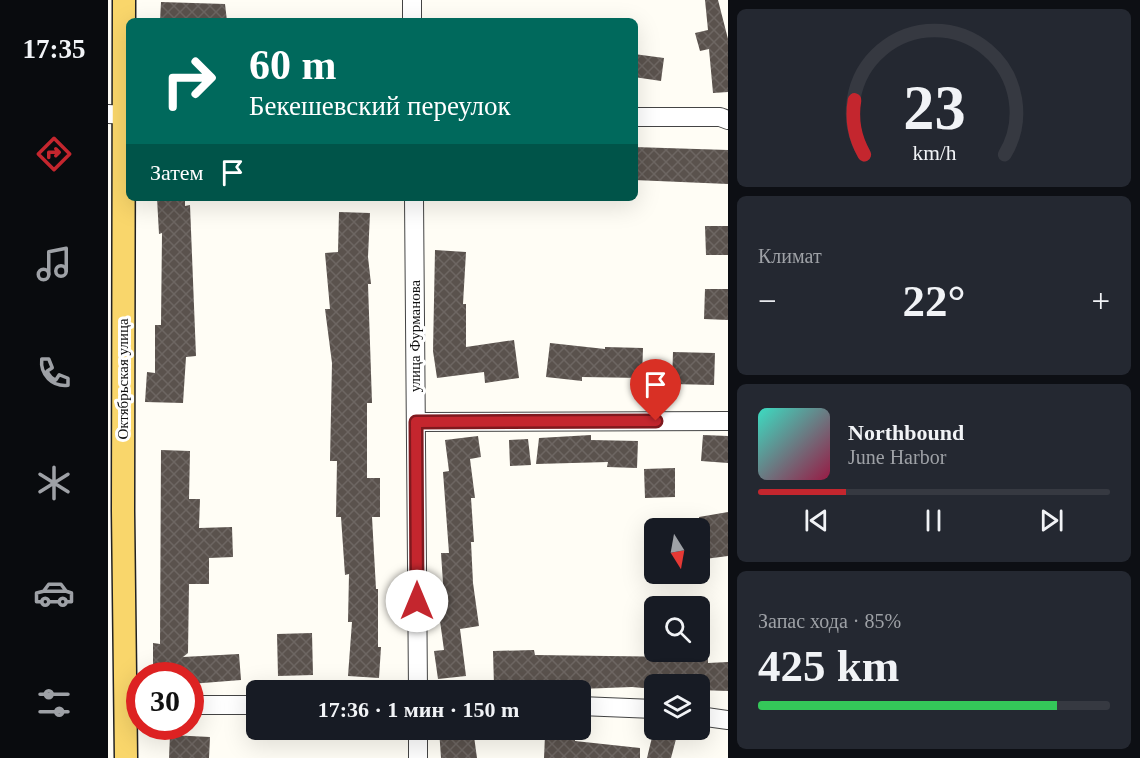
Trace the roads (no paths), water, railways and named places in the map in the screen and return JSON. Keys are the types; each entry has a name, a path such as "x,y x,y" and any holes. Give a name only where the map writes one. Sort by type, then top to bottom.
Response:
{"main road":[{"name":"Октябрьская улица","path":"124,0 120,115 115,510 129,662"},
{"name":"Октябрьская улица","path":"126,758 128,740"}],"street":[{"path":"412,0 412,18"},
{"path":"638,117 720,117 728,120"},
{"name":"улица Фурманова","path":"414,201 418,680"},
{"path":"416,422 728,421"},
{"path":"204,705 246,705"},
{"path":"591,706 644,709"},
{"path":"710,718 728,720"},
{"path":"418,740 418,758"}]}
